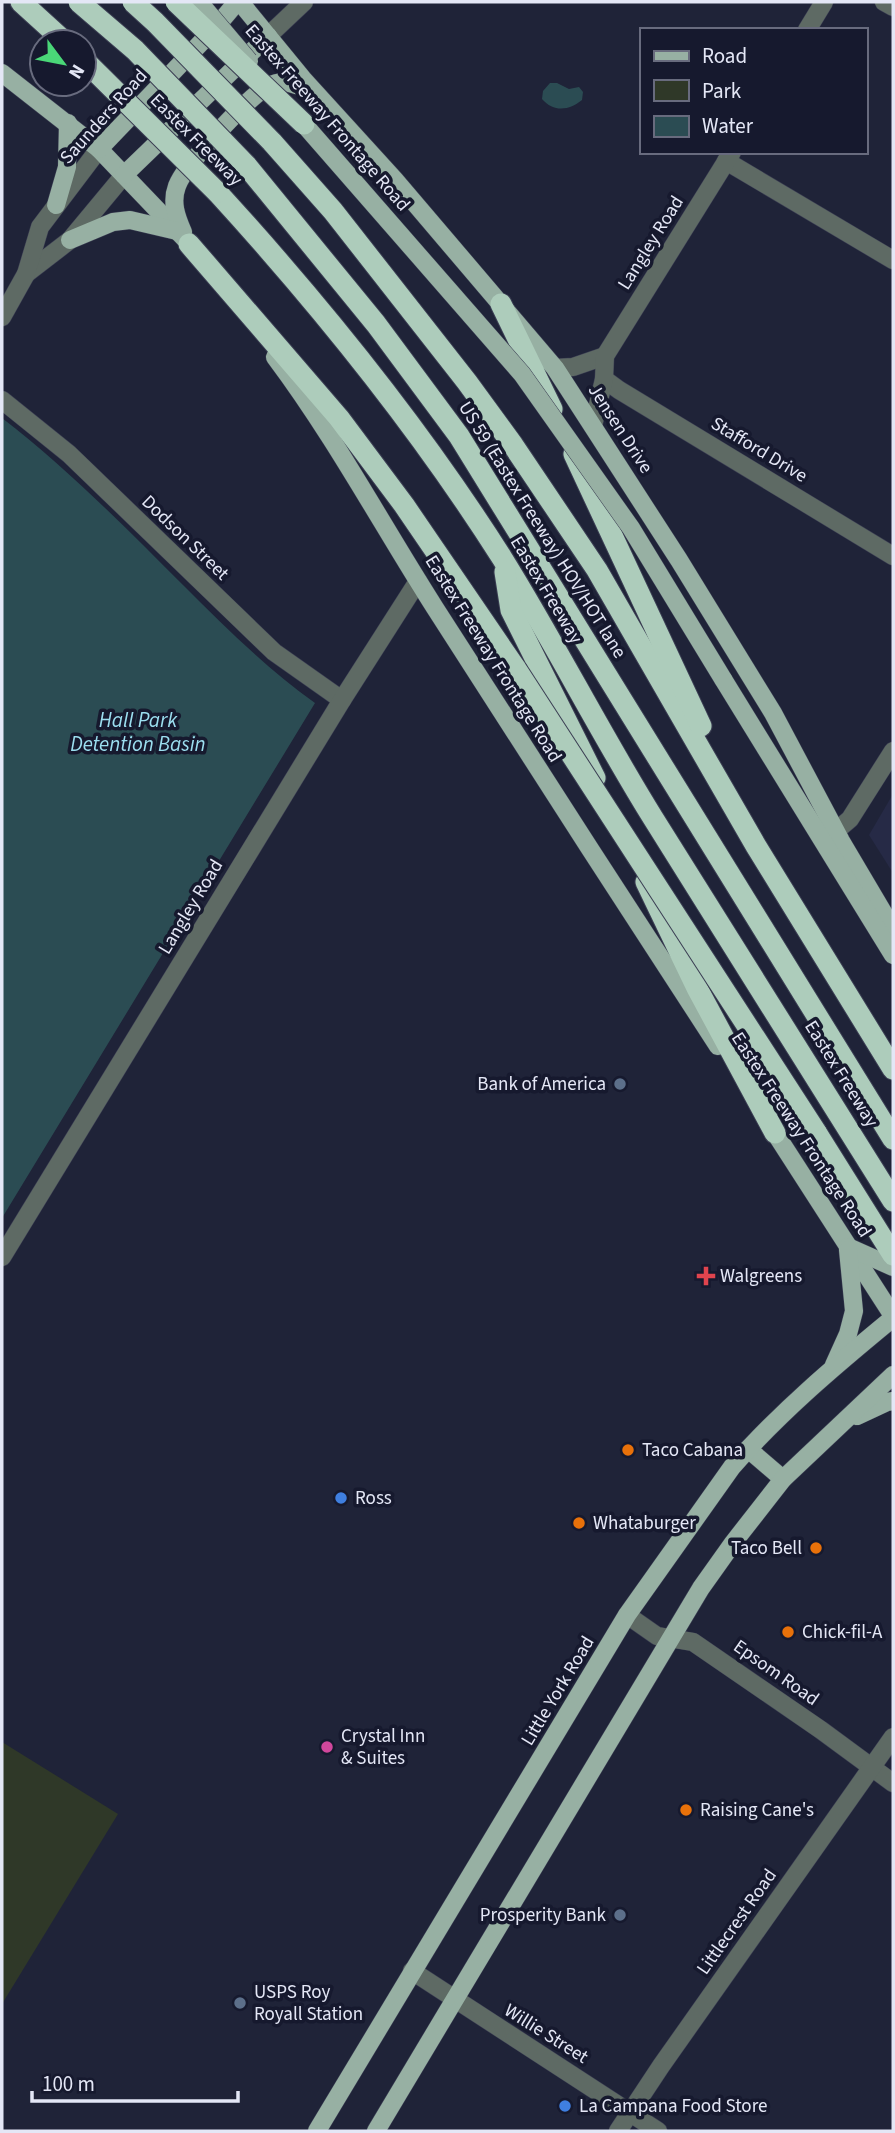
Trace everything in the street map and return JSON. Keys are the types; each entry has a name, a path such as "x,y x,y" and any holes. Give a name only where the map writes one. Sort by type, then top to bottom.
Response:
{"highway":[{"path":"22,2 50,28"},
{"name":"US 59 (Eastex Freeway) HOV/HOT lane","path":"79,2 135,50 246,165 376,324 459,436 893,1139"},
{"path":"133,2 272,142 333,211 513,445 597,570 756,846 893,1069"},
{"path":"176,2 304,124"},
{"name":"Eastex Freeway","path":"98,74 217,192 285,267 416,431 503,559 651,815 893,1201"},
{"path":"185,238 339,418 404,505 516,669 893,1255"},
{"path":"501,304 618,547 756,846"},
{"path":"503,559 511,610 697,988 775,1133"}],"main road":[{"name":"Eastex Freeway Frontage Road","path":"200,2 522,374 631,528 893,955"},
{"path":"200,2 215,27"},
{"name":"Saunders Road","path":"99,149 238,2"},
{"name":"Jensen Drive","path":"238,2 395,180 555,368 679,560 773,713 836,831 893,929"},
{"name":"Saunders Road","path":"124,175 268,36"},
{"name":"Eastex Freeway Frontage Road","path":"2,72 99,149 185,238 289,376 572,823 893,1317"},
{"path":"185,238 176,216 174,200 178,183 239,110 265,88 283,82 316,93"},
{"path":"56,205 67,167 68,123"},
{"path":"70,240 113,222 130,220 185,238"},
{"path":"834,1367 854,1311 848,1247 893,1267"},
{"name":"Little York Road","path":"317,2131 627,1615 732,1467 748,1449 834,1367 893,1317"},
{"path":"376,2131 717,1565 783,1479 893,1375"},
{"path":"841,1424 893,1401"},
{"path":"748,1449 783,1479"}],"street":[{"path":"268,36 304,2"},
{"path":"808,28 824,2"},
{"path":"884,2 893,7"},
{"name":"Saunders Road","path":"2,317 26,274 40,227 99,149"},
{"path":"729,157 893,260"},
{"name":"Langley Road","path":"593,426 604,379 606,356 729,157"},
{"name":"Saunders Road","path":"26,274 70,240 124,175"},
{"path":"555,368 573,367 606,356"},
{"name":"Stafford Drive","path":"604,379 893,556"},
{"name":"Dodson Street","path":"2,400 69,454 274,652 342,701"},
{"name":"Langley Road","path":"2,1257 418,581"},
{"path":"836,831 850,819 893,751"},
{"name":"Epsom Road","path":"627,1615 657,1636 693,1642 893,1783"},
{"name":"Littlecrest Road","path":"618,2131 893,1738"},
{"name":"Willie Street","path":"412,1971 658,2131"}],"shaded area":[{"path":"893,794 893,873 869,835"}],"green space":[{"path":"2,1742 118,1814 2,2004"}],"water":[{"path":"550,83 557,83 569,89 579,87 583,92 582,100 567,108 552,106 542,99 543,91"},
{"name":"Hall Park Detention Basin","path":"2,418 50,457 95,499 246,647 315,703 2,1218"}],"place":[{"name":"Bank of America","path":"620,1084"},
{"name":"Walgreens","path":"706,1276"},
{"name":"Taco Cabana","path":"628,1450"},
{"name":"Ross","path":"341,1498"},
{"name":"Whataburger","path":"579,1523"},
{"name":"Taco Bell","path":"816,1548"},
{"name":"Chick-fil-A","path":"788,1632"},
{"name":"Crystal Inn & Suites","path":"327,1747"},
{"name":"Raising Cane's","path":"686,1810"},
{"name":"Prosperity Bank","path":"620,1915"},
{"name":"USPS Roy Royall Station","path":"240,2003"},
{"name":"La Campana Food Store","path":"565,2106"}]}
